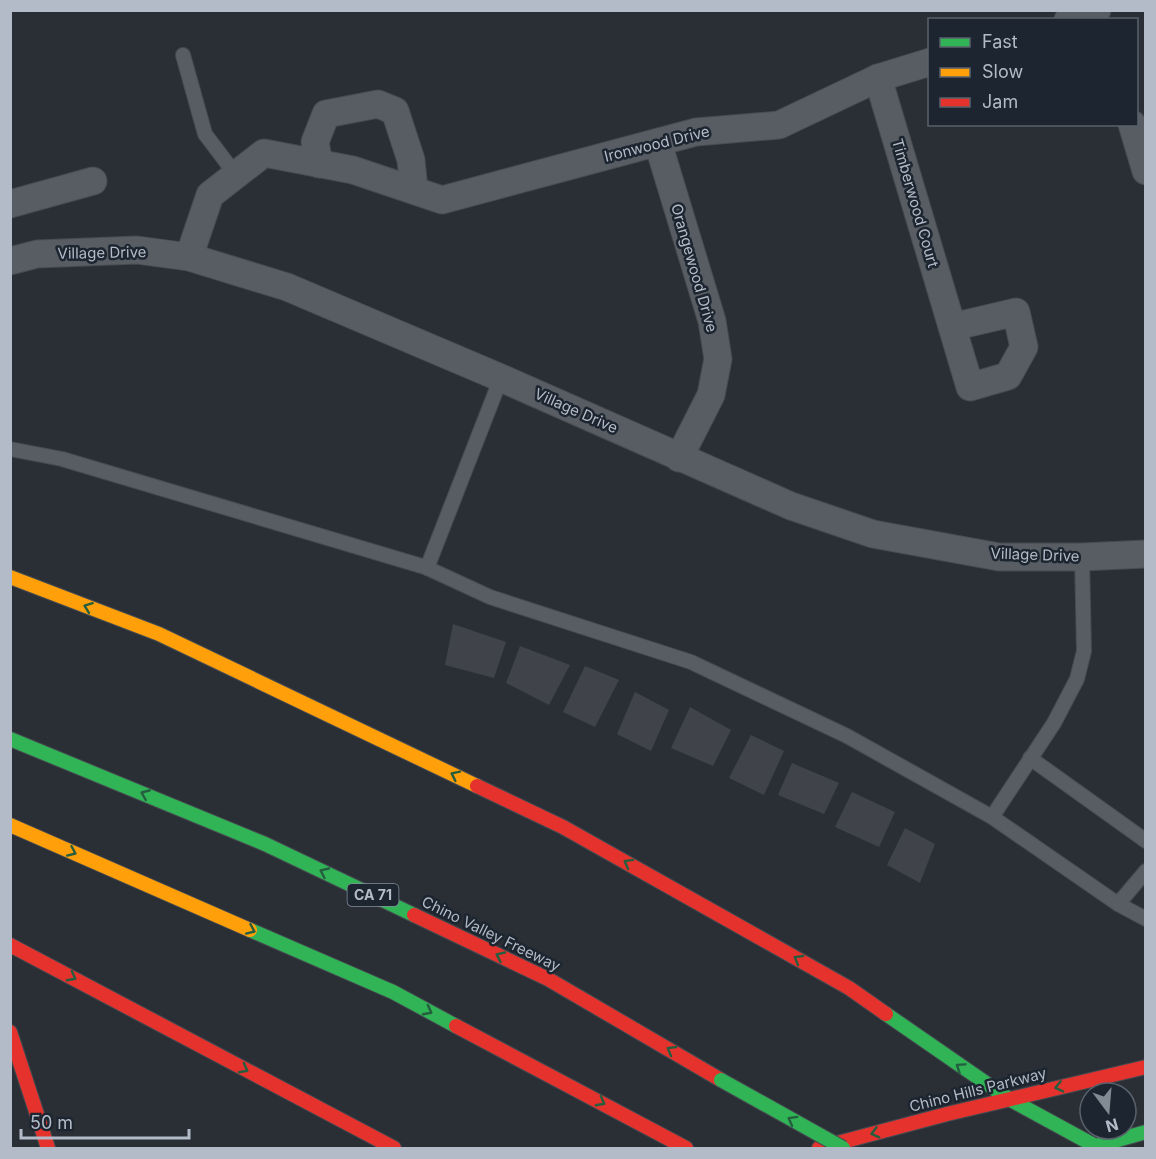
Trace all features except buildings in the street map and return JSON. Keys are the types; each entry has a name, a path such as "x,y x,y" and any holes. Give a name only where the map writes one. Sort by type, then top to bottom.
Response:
{"main road":[{"path":"10,577 159,634 564,827 849,988 1009,1099 1095,1148 1146,1132"},
{"name":"Chino Valley Freeway","path":"10,738 265,844 548,979 843,1149"},
{"path":"15,827 393,992 686,1149"},
{"path":"10,945 394,1149"},
{"path":"10,1032 48,1149"},
{"name":"Chino Hills Parkway","path":"819,1149 1009,1099 1146,1067"}],"street":[{"path":"1074,18 1097,10"},
{"name":"Ironwood Drive","path":"189,257 210,195 264,153 353,170 442,200 696,132 778,124 878,78 928,63"},
{"name":"Timberwood Court","path":"878,78 952,327"},
{"path":"319,164 315,142 326,114 378,104 395,111 411,160 414,190"},
{"path":"1133,126 1146,171"},
{"name":"Orangewood Drive","path":"658,143 712,321 717,359 711,395 679,458"},
{"path":"10,204 93,181"},
{"name":"Village Drive","path":"10,261 37,254 136,250 189,257 287,287 501,378 791,506 873,534 999,556 1082,557 1146,554"}],"lane":[{"path":"183,54 205,134 236,175"},
{"path":"427,568 501,378"},
{"path":"10,449 62,459 427,568 490,597 692,662 848,736 992,817 1118,904 1146,919"},
{"path":"992,817 1069,697 1077,679 1084,651 1082,557"},
{"path":"1030,758 1146,841"},
{"path":"1118,904 1146,871"}],"traffic: fast":[{"path":"10,739 265,844 414,915"},
{"path":"250,930 393,992 456,1026"},
{"path":"886,1014 1009,1099 1099,1148"},
{"path":"721,1080 843,1148"},
{"path":"1089,1148 1146,1132"}],"traffic: slow":[{"path":"10,577 159,634 477,786"},
{"path":"10,825 250,930"}],"traffic: jam":[{"path":"477,786 563,827 849,988 886,1014"},
{"path":"414,915 548,979 721,1080"},
{"path":"10,945 394,1148"},
{"path":"456,1026 686,1148"},
{"path":"10,1032 48,1148"},
{"path":"819,1148 947,1114 1146,1067"}]}
